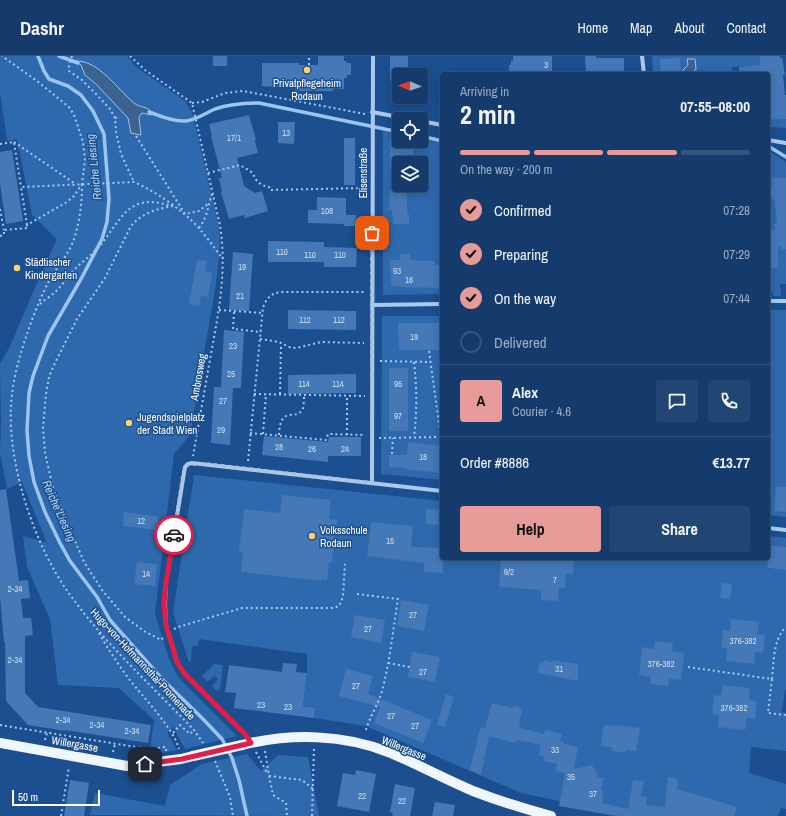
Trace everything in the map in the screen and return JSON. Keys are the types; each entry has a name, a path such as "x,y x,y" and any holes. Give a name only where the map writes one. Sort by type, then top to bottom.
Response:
{"main road":[{"name":"Willergasse","path":"0,743 127,766 182,759 270,739 314,737 337,739 362,744 390,753 495,800 551,816"}],"street":[{"name":"Elisenstraße","path":"372,483 373,56"},
{"path":"642,56 644,72"},
{"path":"372,112 392,116"},
{"path":"428,122 440,125"},
{"path":"770,140 786,143"},
{"path":"770,301 786,301"},
{"path":"372,305 440,304"},
{"path":"247,744 245,734 184,673 177,662 166,625 164,604 166,582 185,467 192,463 440,491"},
{"path":"770,528 786,530"}],"path":[{"name":"Hugo-von-Hofmannsthal-Promenade","path":"2,56 37,81 69,107 74,115 84,142 85,160 79,219 73,240 67,254 50,280 27,332 12,390 11,420 17,470 27,507 42,549 67,591 97,630 194,730 206,747"},
{"path":"72,56 69,71 82,80 96,94 110,109 115,118 116,132 121,154 134,182"},
{"path":"130,56 144,70 192,103 202,102 225,93 243,91 363,114 372,112"},
{"path":"309,56 309,65"},
{"name":"Ambrosweg","path":"192,103 220,225 223,242 224,275 192,463"},
{"path":"115,118 120,117"},
{"path":"136,136 185,214"},
{"path":"0,144 14,142 75,184"},
{"path":"14,142 27,225"},
{"path":"208,173 240,165 253,173 255,180 262,185 269,186 270,190 372,188"},
{"path":"21,186 134,182 151,190 185,214 199,228 223,259"},
{"path":"4,230 28,228 27,225 67,202 74,196 82,184"},
{"path":"199,228 207,214 213,193"},
{"path":"39,305 55,292 76,268 98,248 118,221 128,211 138,204 150,202 158,202 173,206"},
{"path":"185,214 199,211 209,204"},
{"path":"173,206 159,208 146,214 136,220 131,226 105,278 77,318 49,377 43,428 45,453 54,492 77,548 102,590 125,617 144,631 160,640 178,627 242,608 332,608 339,606 343,597 346,564"},
{"path":"0,208 4,230 4,236 0,236"},
{"path":"247,469 263,306 267,300 271,295 276,293 372,292"},
{"path":"219,310 263,313"},
{"path":"234,312 233,330 261,332"},
{"path":"260,339 281,343 289,347 296,348 321,342 347,344 372,343"},
{"path":"280,394 281,343"},
{"path":"429,351 440,430"},
{"path":"372,361 431,362"},
{"path":"414,362 417,400 414,437"},
{"path":"254,394 372,396"},
{"path":"263,434 266,394"},
{"path":"279,435 281,420 287,416 298,413 303,407 304,395"},
{"path":"347,396 347,435"},
{"path":"250,433 326,440 328,434 393,438 440,437"},
{"path":"392,454 393,438"},
{"path":"357,594 398,599 382,692 367,724 362,744"},
{"path":"786,627 781,631 778,638 768,713 786,715"},
{"path":"97,630 129,679 173,733 182,759"},
{"path":"388,663 410,667"},
{"path":"688,667 772,679"},
{"path":"0,725 148,749 166,747 166,754"},
{"path":"173,733 180,725 190,734 194,730"},
{"path":"45,740 47,733"},
{"path":"312,816 314,737"},
{"path":"113,752 115,744"},
{"path":"247,744 269,776 302,780 313,789"},
{"path":"264,748 273,795 286,802 287,816"},
{"path":"61,816 70,756"},
{"path":"214,758 230,797 232,816"}],"shaded area":[{"path":"0,56 127,56 136,67 185,101 192,112 219,226 220,245 216,284 190,435 174,454 155,614 169,659 178,677 237,736 185,749 173,727 167,733 177,750 149,756 154,720 119,688 58,685 50,619 27,567 23,536 47,543 22,482 7,489 0,453 0,364 10,346 57,239 32,215 17,139 7,141 0,92"},
{"path":"652,56 760,56 760,60 770,65 732,67 731,72 653,72"},
{"path":"687,59 695,59 696,69 693,72 685,72 683,70 688,65"},
{"path":"75,61 84,62 100,70 134,103 146,108 152,113 151,115 142,113 139,117 141,135 131,133 128,118 96,84 85,75 81,65"},
{"path":"786,119 786,128 770,127 770,120"},
{"path":"383,131 392,133 392,148 428,148 428,140 440,143 440,294 383,295"},
{"path":"770,151 786,162 786,236 770,237"},
{"path":"786,245 786,284 780,284 781,296 773,296 773,292 770,292 770,247"},
{"path":"770,310 786,310 786,517 770,515"},
{"path":"382,316 440,316 440,480 381,474"},
{"path":"194,475 440,501 440,560 768,560 767,568 786,570 786,690 782,712 786,713 786,751 751,747 749,773 786,784 786,809 781,808 778,816 612,816 560,801 521,793 366,726 314,718 315,708 303,706 307,673 307,654 199,639 198,646 192,646 191,660 189,663 173,612"},
{"path":"770,536 786,538 786,547 770,545"},
{"path":"214,664 223,665 220,689 217,691 212,686 218,679 214,676 207,681 202,676"},
{"path":"247,754 261,771 278,755 308,757 319,816 90,815 95,793 165,806 170,785 202,764"}],"building":[{"path":"213,56 227,56 227,66 213,66"},
{"name":"Privatpflegeheim Rodaun","path":"318,56 344,56 344,61 347,61 346,63 351,63 351,75 347,75 347,78 344,78 344,89 333,89 333,91 295,91 295,88 262,86 262,63 299,63 299,65 318,65"},
{"path":"390,56 408,56 408,68 392,68 392,81 390,81"},
{"path":"513,56 552,56 552,72 509,72 509,65 511,65 511,61 513,61"},
{"path":"585,56 596,56 596,58 624,58 624,72 586,72"},
{"path":"760,56 780,56 780,58 782,58 785,75 783,75 786,95 786,119 770,120 770,72 739,72 739,67 760,65"},
{"path":"680,58 681,72 661,72 660,59"},
{"path":"249,115 258,153 237,158 244,186 255,193 262,191 268,211 245,218 244,215 229,219 221,192 219,178 222,178 209,124"},
{"path":"278,122 295,122 294,144 278,143"},
{"path":"344,138 355,138 355,185 344,185"},
{"path":"390,139 392,139 392,148 413,148 413,156 392,156 392,170 390,170"},
{"path":"12,150 23,221 6,224 0,184 0,152"},
{"path":"772,178 786,178 786,249 781,249 780,246 778,246 778,268 770,268 770,230 775,230 774,223 777,223 774,199 770,199 770,187 772,187"},
{"path":"390,191 407,192 407,214 409,214 409,224 393,224 392,210 389,210"},
{"path":"317,197 346,198 346,215 356,215 355,226 344,226 344,224 308,223 308,210 317,210"},
{"path":"268,241 324,242 324,247 357,248 356,267 324,267 324,262 268,262"},
{"path":"233,252 253,254 249,311 229,310"},
{"path":"400,254 410,254 410,260 435,261 435,265 440,265 440,288 391,286 390,260 400,260"},
{"path":"197,260 207,261 205,271 212,272 208,297 201,296 199,306 189,304"},
{"path":"288,310 356,311 356,330 288,329"},
{"path":"398,323 440,323 440,350 399,350"},
{"path":"224,330 244,332 241,388 233,388 230,445 211,443 214,387 221,387"},
{"path":"389,368 408,368 408,431 389,431"},
{"path":"356,374 356,393 288,394 288,375"},
{"path":"264,436 328,442 329,437 361,437 361,456 328,456 328,462 262,455"},
{"path":"408,442 440,446 440,473 389,467 389,455 407,455"},
{"path":"776,487 786,487 786,512 774,511"},
{"path":"6,489 19,581 28,580 30,598 21,599 23,618 31,618 33,635 25,636 25,693 38,707 151,725 148,743 28,725 6,701 5,642 0,596 0,490"},
{"name":"Volksschule Rodaun","path":"282,495 331,500 329,519 337,520 332,563 329,562 327,580 322,579 322,581 241,572 243,553 239,552 244,509 280,513"},
{"path":"426,509 439,510 438,525 426,524"},
{"path":"124,512 159,517 157,530 123,526"},
{"path":"371,522 413,526 411,547 440,548 440,560 442,560 443,573 424,572 424,563 367,556"},
{"path":"770,545 786,547 786,570 767,568 768,560 770,560"},
{"path":"501,560 574,560 573,574 566,573 565,588 559,587 558,601 541,600 541,590 499,587"},
{"path":"137,562 157,564 155,586 134,584"},
{"path":"722,583 732,584 730,599 720,598"},
{"path":"401,600 429,605 424,631 397,626"},
{"path":"355,615 385,620 381,643 351,637"},
{"path":"731,619 759,622 757,635 765,635 763,653 755,652 754,664 726,661 727,648 721,648 723,630 730,631"},
{"path":"655,641 673,643 672,651 684,653 681,680 669,679 668,686 650,684 651,677 639,675 642,647 654,649"},
{"path":"412,652 440,657 435,682 408,677"},
{"path":"543,660 578,664 578,681 538,673 540,662 543,663"},
{"path":"283,663 297,664 296,672 307,673 303,706 315,708 314,718 234,708 236,693 225,692 229,665 282,672"},
{"path":"346,669 373,676 368,694 432,720 423,743 374,723 380,707 339,696"},
{"path":"723,685 750,688 749,700 757,701 755,719 747,718 745,730 718,727 719,715 712,714 714,695 721,696"},
{"path":"446,694 454,697 445,727 437,725"},
{"path":"492,703 512,708 516,706 520,707 522,710 519,724 520,728 544,734 545,730 562,734 560,741 564,742 564,744 578,747 574,769 592,765 597,773 597,777 604,778 601,790 604,791 602,803 628,809 633,780 644,781 641,796 647,797 646,805 665,807 668,777 678,779 677,789 737,807 734,816 622,816 559,806 565,773 556,771 557,764 543,761 544,756 539,755 541,745 517,740 516,743 489,736 481,775 470,770 478,736 481,727 485,728"},
{"path":"604,725 640,728 636,751 626,750 625,753 612,751 611,747 601,746"},
{"path":"356,770 376,774 369,812 337,806 343,773 355,775"},
{"path":"70,780 89,783 84,816 64,816"},
{"path":"395,784 415,788 410,816 392,816 393,813 390,812"},
{"path":"435,802 455,805 453,816 432,816"}],"waterway":[{"name":"Reiche Liesing","path":"38,56 49,79 68,86 81,95 93,111 104,134 109,199 107,222 102,239 48,336 33,376 29,393 27,430 29,456 34,482 45,512 60,543 70,561 97,597 110,620 162,679 222,739 232,758 239,780 247,816"},
{"path":"59,56 78,63"},
{"path":"149,112 172,120 186,121 226,106 259,103 392,131"},
{"path":"428,138 440,141"},
{"path":"770,147 786,157"}],"way so far":[{"path":"174,535 183,475 185,467 188,464 206,464 372,483 372,233"}],"place":[{"name":"Privatpflegeheim Rodaun","path":"307,70"},
{"name":"Städtischer Kindergarten","path":"17,268"},
{"name":"Jugendspielplatz der Stadt Wien","path":"129,423"},
{"name":"Volksschule Rodaun","path":"312,536"}],"route":[{"path":"145,764 182,759 251,743 245,734 184,673 177,662 166,625 164,604 174,535"}]}
